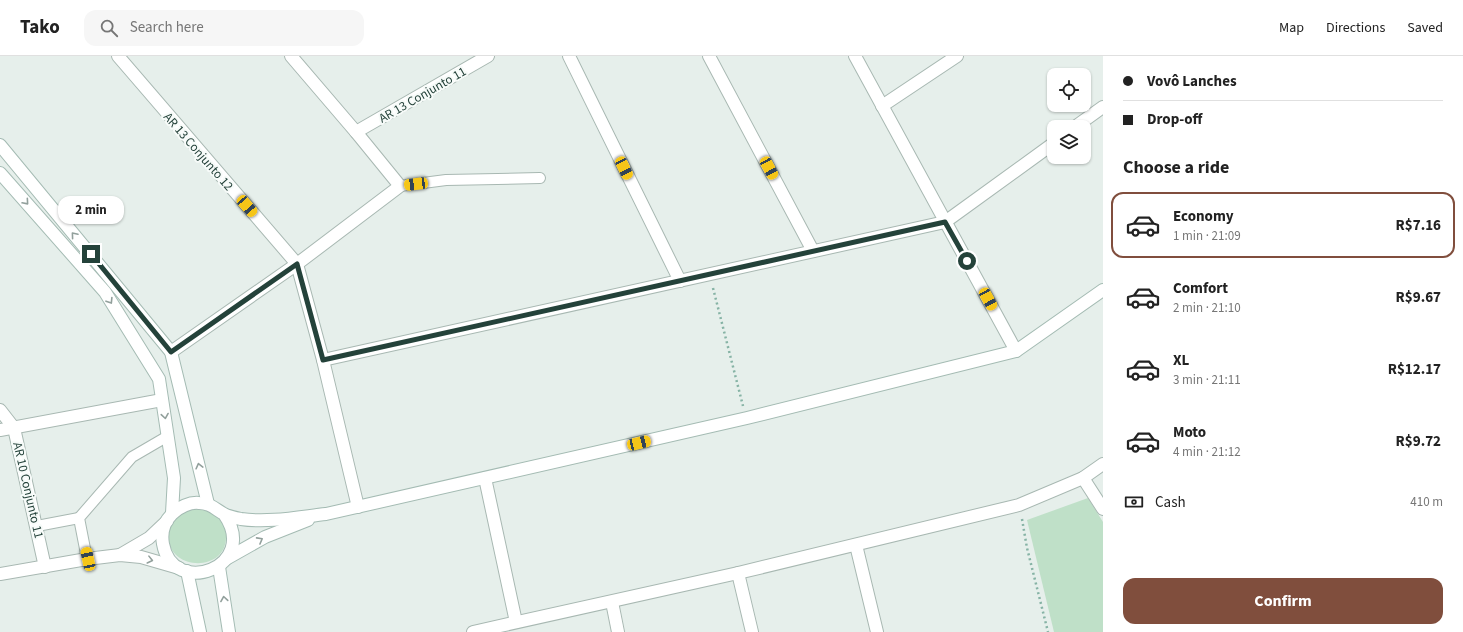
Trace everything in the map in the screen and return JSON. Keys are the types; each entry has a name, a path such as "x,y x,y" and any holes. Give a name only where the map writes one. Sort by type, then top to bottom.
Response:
{"street":[{"name":"AR 13 Conjunto 12","path":"118,56 297,264"},
{"path":"171,352 297,264 400,186 356,132 290,56"},
{"name":"AR 13 Conjunto 11","path":"356,132 488,56"},
{"path":"569,56 680,281"},
{"path":"709,56 813,251"},
{"path":"855,56 1016,351"},
{"path":"882,106 957,56"},
{"path":"1085,120 1103,107"},
{"path":"0,145 171,352 208,504"},
{"path":"323,360 945,222 1047,148"},
{"path":"0,173 105,292 159,379 174,478 170,517 163,535 164,549 168,556 183,570 200,632"},
{"path":"297,264 323,360 358,507"},
{"path":"224,514 242,519 258,520 326,514 746,418 1016,351 1103,290"},
{"path":"0,410 14,428 162,400"},
{"name":"AR 10 Conjunto 11","path":"0,430 14,428 45,567"},
{"path":"473,632 738,573 1019,505 1083,478 1103,464"},
{"path":"485,478 516,622"},
{"path":"1083,478 1103,509"},
{"path":"120,555 149,538 180,507 199,502 217,508 224,514 231,526 233,541 231,551 222,563 229,632"},
{"path":"0,574 120,555 141,557 183,570 203,573 265,537 326,514"},
{"path":"856,545 877,632"},
{"path":"738,573 752,632"},
{"path":"612,602 618,632"}],"lane":[{"path":"400,186 446,180 540,178"},
{"path":"37,526 79,518 132,457 168,436"},
{"path":"79,518 88,559"}],"path":[{"path":"709,274 746,418"},
{"path":"1019,505 1027,548 1048,632"}],"green space":[{"path":"1088,498 1103,522 1103,632 1054,632 1027,520"},
{"path":"199,506 218,516 224,524 226,535 224,548 217,557 207,562 196,563 185,561 176,555 170,545 169,532 172,522 179,513"}],"route":[{"path":"91,254 171,352 297,264 323,360 945,222 967,261"}]}
